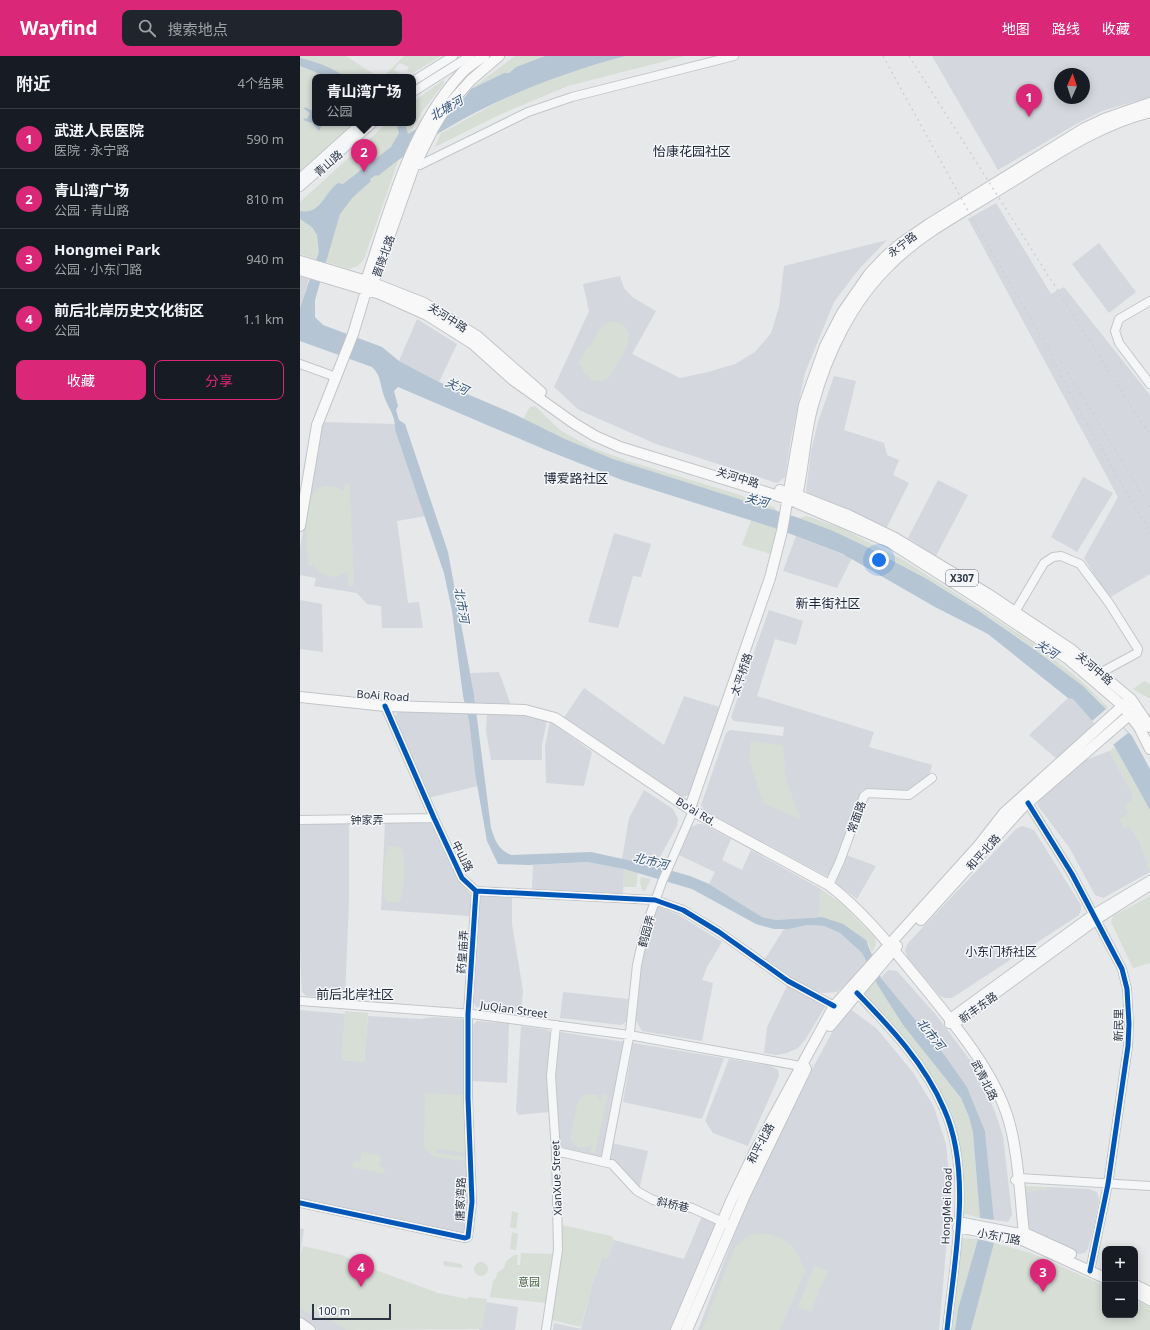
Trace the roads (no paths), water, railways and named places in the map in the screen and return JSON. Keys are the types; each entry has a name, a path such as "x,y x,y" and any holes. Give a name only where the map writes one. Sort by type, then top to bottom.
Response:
{"main road":[{"name":"晋陵北路","path":"368,285 406,162 440,100 461,74 484,56"},
{"name":"晋陵北路","path":"368,285 385,249 413,170 427,145 450,107 471,80 499,56"},
{"path":"450,107 475,82 506,56"},
{"name":"永宁路","path":"792,501 804,405 825,346 842,313 869,274 886,256 929,224 1083,129 1104,119 1150,103"},
{"name":"永宁路","path":"792,501 812,408 828,362 850,316 890,264 933,231 1086,136 1117,122 1150,112"},
{"path":"385,249 396,234 427,145"},
{"name":"关河中路","path":"300,261 307,269 368,285 424,303 477,336 534,387 598,430 792,501 891,543 985,602 1067,658 1122,714 1150,749"},
{"path":"300,526 317,425 353,334 368,285"},
{"name":"关河中路","path":"792,501 848,516 908,546 1015,612 1072,650 1131,699 1139,708 1150,727"},
{"name":"太平桥路","path":"692,810 785,535 792,501"},
{"name":"BoAi Road","path":"300,697 385,706 480,709"},
{"path":"1094,740 1122,714 1131,699"},
{"path":"1122,714 1139,708"},
{"name":"Bo'ai Rd.","path":"480,709 525,710 555,718 692,810 829,885 848,900 891,949"},
{"name":"和平北路","path":"803,1066 833,1020 857,993 877,963 1028,803 1094,740"},
{"name":"和平北路","path":"891,949 979,845 1004,813 1094,740"},
{"name":"武青北路","path":"891,949 951,1022 978,1059 1005,1110 1011,1128 1022,1237"},
{"name":"和平北路","path":"687,1330 755,1150 803,1066 834,1006 869,973"},
{"name":"和平北路","path":"676,1330 726,1224"},
{"name":"小东门路","path":"1022,1237 1091,1268 1102,1276"},
{"name":"小东门路","path":"1091,1268 1102,1270"},
{"path":"1138,1286 1150,1292"},
{"path":"1138,1294 1150,1300"},
{"path":"300,1323 310,1330"}],"street":[{"path":"416,79 452,56"},
{"path":"416,90 470,56"},
{"path":"420,165 528,112 572,97 734,56"},
{"name":"青山路","path":"300,178 358,126"},
{"name":"青山路","path":"300,187 370,126"},
{"path":"1150,301 1124,314 1115,331 1119,343 1150,384"},
{"path":"1117,325 1123,320 1150,306"},
{"path":"1117,325 1123,341 1150,377"},
{"path":"300,364 336,377"},
{"path":"1015,612 1044,563 1053,556 1061,556 1080,564 1109,603 1138,649 1137,653 1100,673"},
{"name":"中山路","path":"385,706 462,878 476,891"},
{"name":"常面路","path":"829,885 840,861 864,796 868,793 909,795 932,778"},
{"name":"新民里","path":"1028,803 1072,874 1095,917 1122,969 1127,989 1129,1010 1128,1046 1108,1186 1091,1268"},
{"name":"鹤园弄","path":"605,1162 629,1035 637,965 645,929 653,900 666,865 692,810"},
{"name":"钟家弄","path":"300,820 434,818"},
{"name":"新丰东路","path":"951,1022 1095,917 1150,880"},
{"name":"新丰东路","path":"1095,917 1150,886"},
{"path":"476,891 653,900 683,910 718,932 788,981 834,1006"},
{"name":"药皇庙弄","path":"468,1014 476,891"},
{"name":"HongMei Road","path":"857,993 896,1033 931,1084 945,1109 957,1158 960,1181 958,1224 947,1330"},
{"name":"JuQian Street","path":"300,1001 468,1014 556,1025 629,1035 803,1066"},
{"name":"唐家湾路","path":"300,1203 465,1238 468,1237 472,1202 468,1098 468,1014"},
{"name":"XianXue Street","path":"546,1330 558,1250 556,1151 551,1076 556,1025"},
{"name":"斜桥巷","path":"556,1151 612,1164 637,1191 653,1200 692,1208 726,1224"},
{"path":"1017,1180 1108,1186 1150,1191"},
{"path":"1108,1186 1150,1186"},
{"name":"小东门路","path":"958,1224 1022,1237"}],"water":[{"path":"545,56 626,56 560,76 495,103 434,136 405,155 378,176 376,175 370,179 371,181 353,197 340,214 315,300 315,317 323,325 382,347 399,361 439,382 514,414 565,439 613,459 799,518 833,531 867,547 927,579 979,611 1038,652 1084,687 1132,736 1150,769 1150,810 1115,747 1073,699 1068,698 988,634 935,607 843,554 775,528 622,480 546,450 398,387 394,391 398,406 396,410 399,420 405,424 448,552 474,695 491,828 500,847 511,855 591,852 655,866 690,876 709,884 762,917 776,920 822,917 843,924 866,940 881,978 946,1057 967,1087 985,1131 994,1220 980,1218 973,1133 969,1117 961,1098 903,1025 877,984 862,953 840,933 824,926 808,925 788,929 774,929 756,924 692,889 624,869 587,862 529,865 498,864 487,841 475,773 469,721 463,696 452,611 444,573 395,430 393,416 384,396 379,377 372,367 300,341 300,308 319,252 317,235 312,227 300,219 300,211 313,210 318,207 333,187 338,183 343,184 391,147 399,133 397,126 406,126 408,134 461,102 471,89 504,73 509,73 516,67"},
{"path":"300,58 324,65 341,74 320,74 300,66"},
{"path":"305,107 312,110 312,123 303,120 305,118 307,119 310,113 304,109"},
{"path":"315,126 322,126 319,131"},
{"path":"978,1239 994,1243 971,1330 955,1330 958,1309"}],"railway":[{"path":"883,56 972,218 1045,343 1075,403 1150,533"},
{"path":"909,56 1150,436"},
{"path":"1058,357 1150,507"}],"place":[{"name":"武进人民医院","path":"1029,117"},
{"name":"青山湾广场","path":"364,172"},
{"name":"前后北岸历史文化街区","path":"361,1287"},
{"name":"Hongmei Park","path":"1043,1292"}],"district":[{"name":"怡康花园社区","path":"692,151"},
{"name":"博爱路社区","path":"576,478"},
{"name":"新丰街社区","path":"828,603"},
{"name":"小东门桥社区","path":"1001,951"},
{"name":"前后北岸社区","path":"355,994"}],"water label":[{"name":"北塘河","path":"446,108"},
{"name":"关河","path":"457,386"},
{"name":"关河","path":"757,500"},
{"name":"北市河","path":"462,605"},
{"name":"关河","path":"1047,649"},
{"name":"北市河","path":"651,861"},
{"name":"北市河","path":"931,1034"}],"park label":[{"name":"意园","path":"529,1281"}]}
